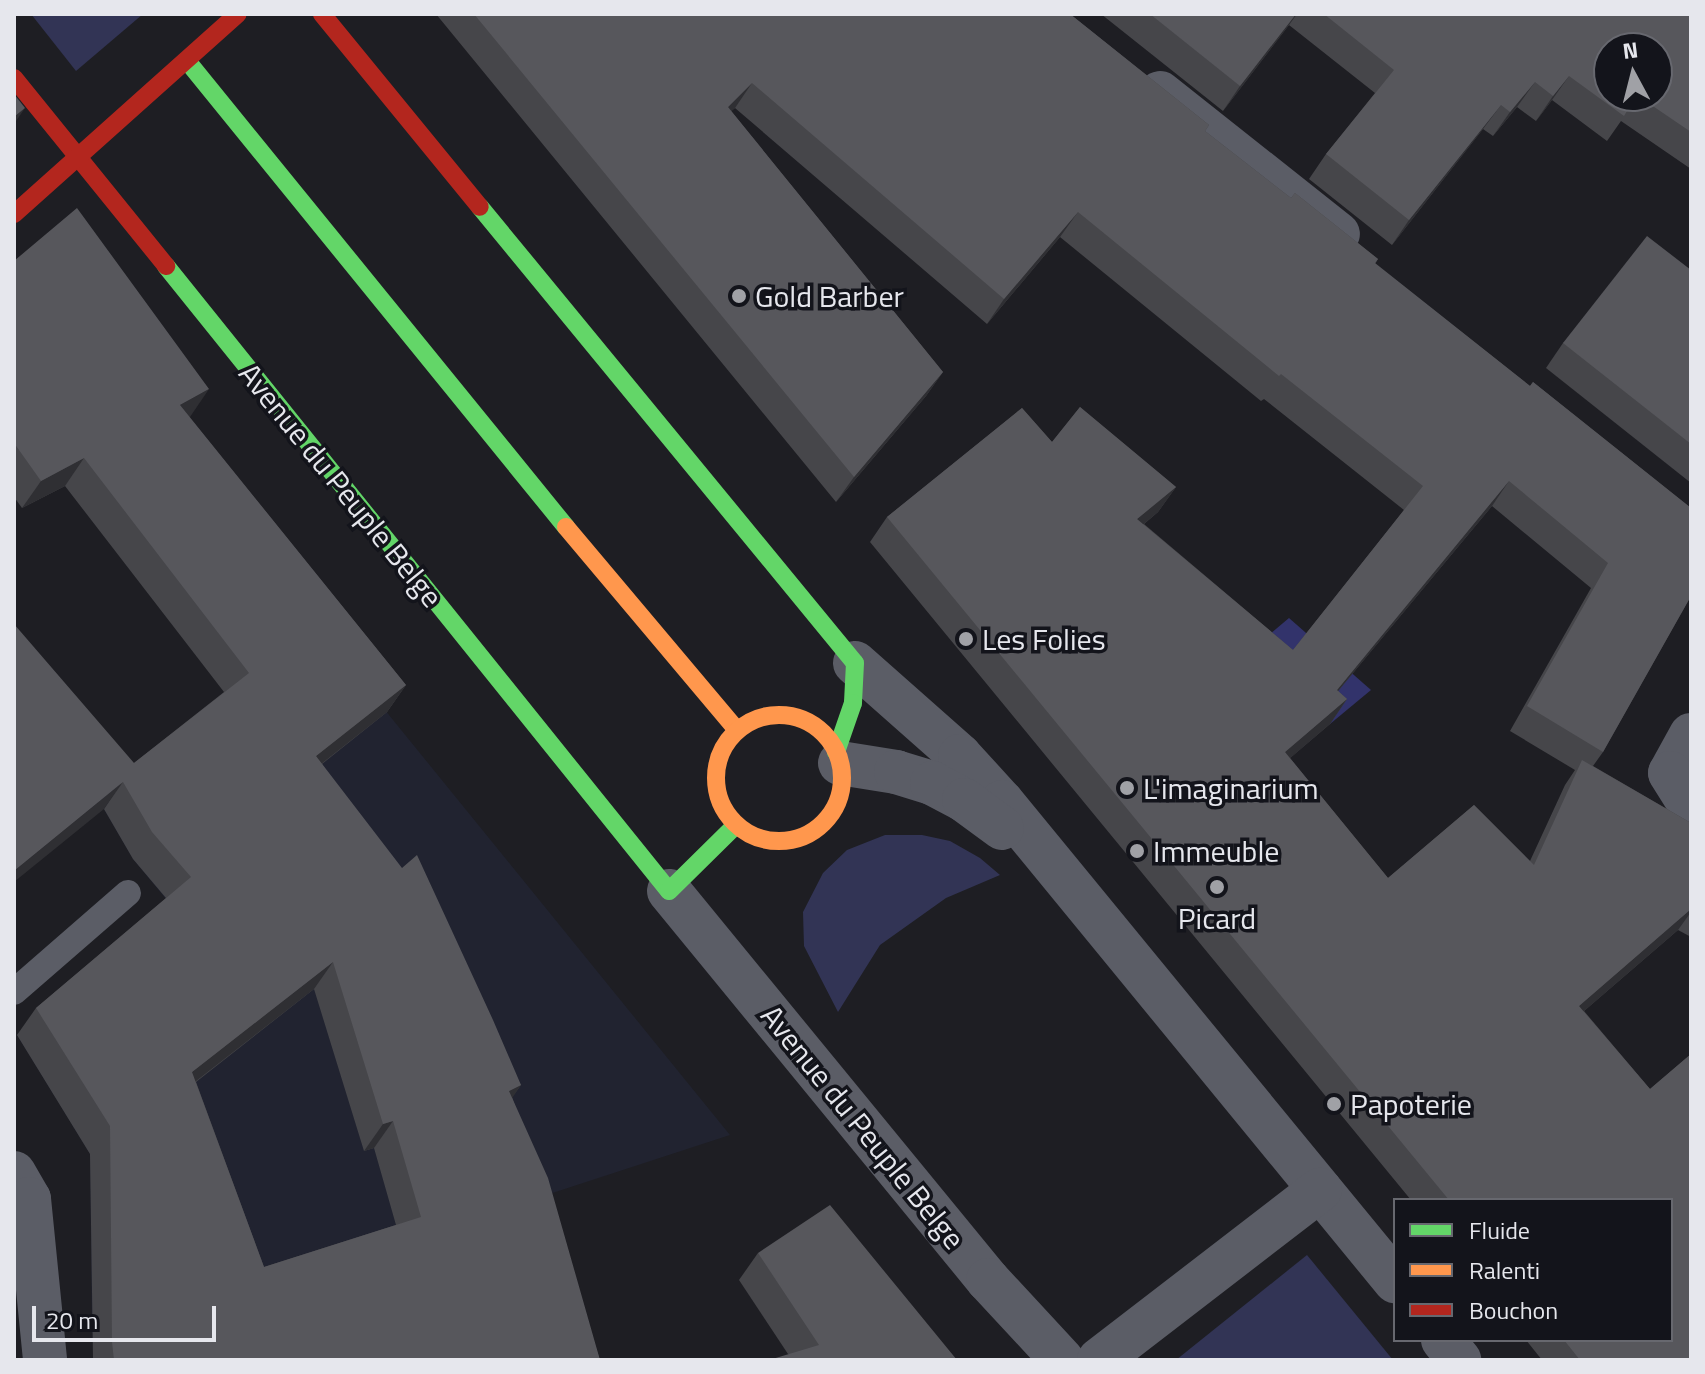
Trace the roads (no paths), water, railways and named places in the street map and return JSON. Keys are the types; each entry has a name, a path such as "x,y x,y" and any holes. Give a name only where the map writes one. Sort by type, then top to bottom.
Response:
{"street":[{"path":"322,14 855,663 960,756 1393,1279"},
{"path":"14,214 188,62 237,15"},
{"path":"188,62 648,628 737,730"},
{"path":"1123,63 1370,260"},
{"name":"Avenue du Peuple Belge","path":"14,78 669,891 988,1280 1062,1360"},
{"path":"855,663 853,703 838,757 842,784 836,804 816,829 785,841 764,840 736,825 723,808 715,777 719,756 737,730 763,717 792,716 819,729 838,757 896,772 946,790 1010,833 1065,880"},
{"path":"1680,790 1691,735"},
{"path":"669,891 736,825"},
{"path":"14,1173 29,1199 45,1360"},
{"path":"1099,1360 1320,1190"},
{"path":"1445,1342 1459,1360"}],"lane":[{"path":"14,992 128,893"}],"place":[{"name":"Gold Barber","path":"739,296"},
{"name":"Les Folies","path":"966,639"},
{"name":"L'imaginarium","path":"1127,788"},
{"name":"Immeuble","path":"1137,851"},
{"name":"Picard","path":"1217,887"},
{"name":"Papoterie","path":"1334,1104"}]}
